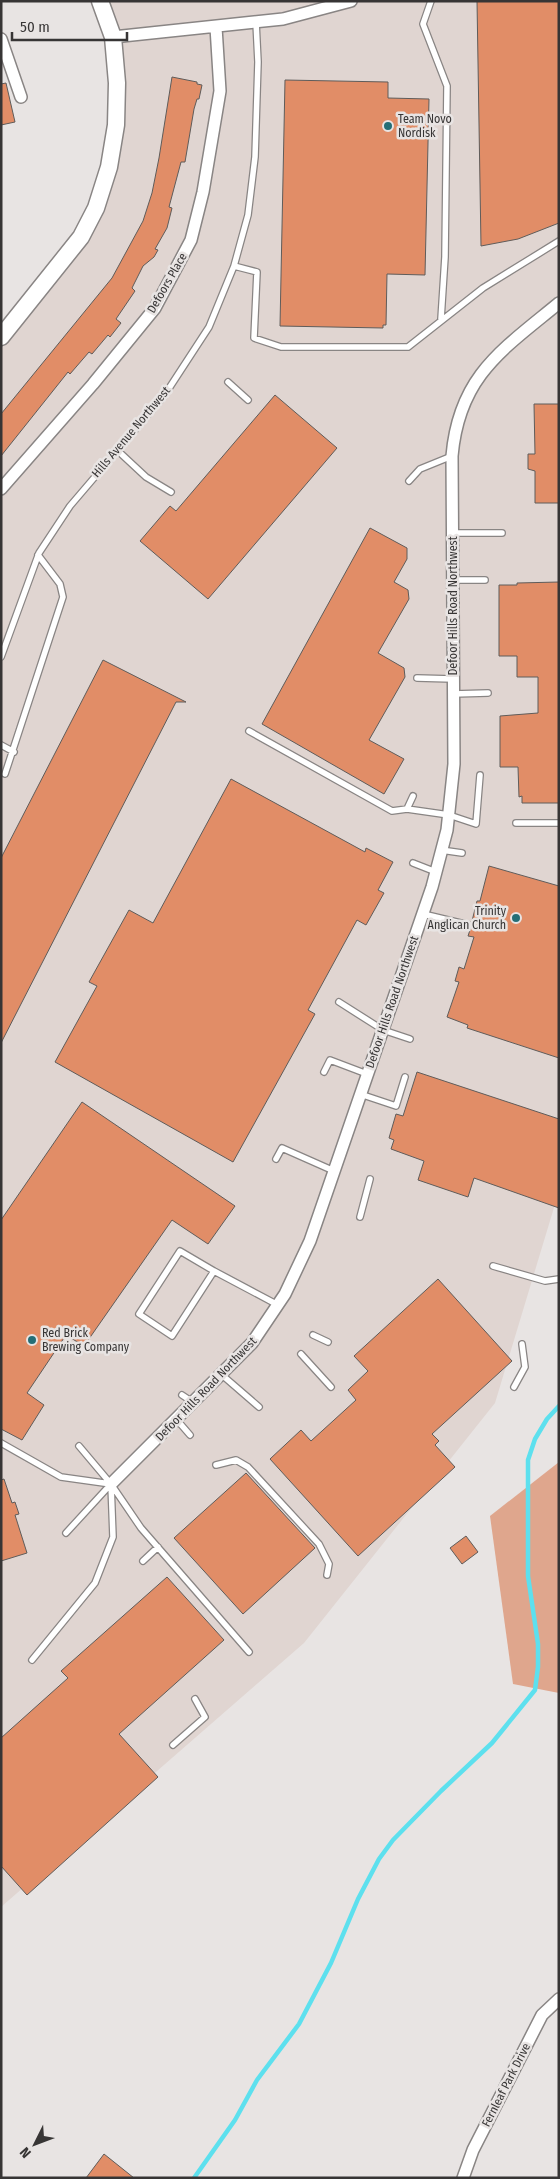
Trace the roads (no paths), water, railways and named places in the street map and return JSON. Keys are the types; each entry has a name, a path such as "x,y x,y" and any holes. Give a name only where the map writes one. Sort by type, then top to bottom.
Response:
{"street":[{"path":"1,337 81,237 96,208 109,167 116,125 117,83 113,37 100,1"},
{"path":"113,37 283,19 351,1"},
{"name":"Defoors Place","path":"1,489 94,384 155,308 191,240 203,192 220,92 216,27"},
{"path":"1,39 21,97"},
{"name":"Defoor Hills Road Northwest","path":"111,1484 252,1343 278,1305 298,1269 423,914 436,872 449,814 454,764 452,456 458,419 470,390 487,365 502,349 559,303"},
{"name":"Fernleaf Park Drive","path":"463,2178 473,2150 542,2015 559,1999"}],"lane":[{"path":"431,1 423,24 447,86 445,257 441,319"},
{"name":"Hills Avenue Northwest","path":"1,657 38,555 70,506 164,396 209,327 234,266 248,215 255,156 258,62 256,22"},
{"path":"234,266 257,272 254,338 281,347 408,347 441,319 483,288 559,241"},
{"path":"228,382 248,400"},
{"path":"117,450 146,477 171,492"},
{"path":"409,481 420,469 452,456"},
{"path":"453,533 502,533"},
{"path":"5,774 14,752 63,597 60,584 38,555"},
{"path":"453,580 485,580"},
{"path":"417,678 453,678"},
{"path":"453,694 488,694"},
{"path":"249,731 392,811 407,809 449,814 476,824 480,776"},
{"path":"1,745 14,752"},
{"path":"407,809 413,796"},
{"path":"516,823 559,823"},
{"path":"441,850 462,853"},
{"path":"413,863 436,872"},
{"path":"423,914 469,925"},
{"path":"339,1002 383,1030 410,1040"},
{"path":"324,1072 330,1060 367,1074"},
{"path":"360,1094 396,1106 405,1076"},
{"path":"276,1159 282,1148 334,1171"},
{"path":"360,1217 370,1179"},
{"path":"214,1271 172,1336 139,1314 180,1251 278,1305"},
{"path":"493,1266 545,1281 559,1279"},
{"path":"313,1335 328,1342"},
{"path":"514,1387 525,1367 522,1344"},
{"path":"301,1354 330,1387"},
{"path":"222,1375 259,1407"},
{"path":"182,1394 194,1403"},
{"path":"176,1420 190,1435"},
{"path":"1,1443 61,1478 111,1484"},
{"path":"79,1446 111,1484 141,1528 249,1652"},
{"path":"216,1465 236,1460 248,1468 319,1544 329,1564 327,1575"},
{"path":"66,1533 111,1484"},
{"path":"32,1660 95,1583 113,1536 111,1484"},
{"path":"144,1561 158,1548"},
{"path":"173,1745 205,1717 195,1699"}],"waterway":[{"path":"194,2178 235,2120 257,2080 299,2024 331,1963 358,1899 379,1859 393,1840 492,1743 535,1690 538,1644 528,1576 528,1460 535,1439 547,1419 559,1406"}],"place":[{"name":"Team Novo Nordisk","path":"388,126"},
{"name":"Trinity Anglican Church","path":"516,918"},
{"name":"Red Brick Brewing Company","path":"32,1340"}]}
